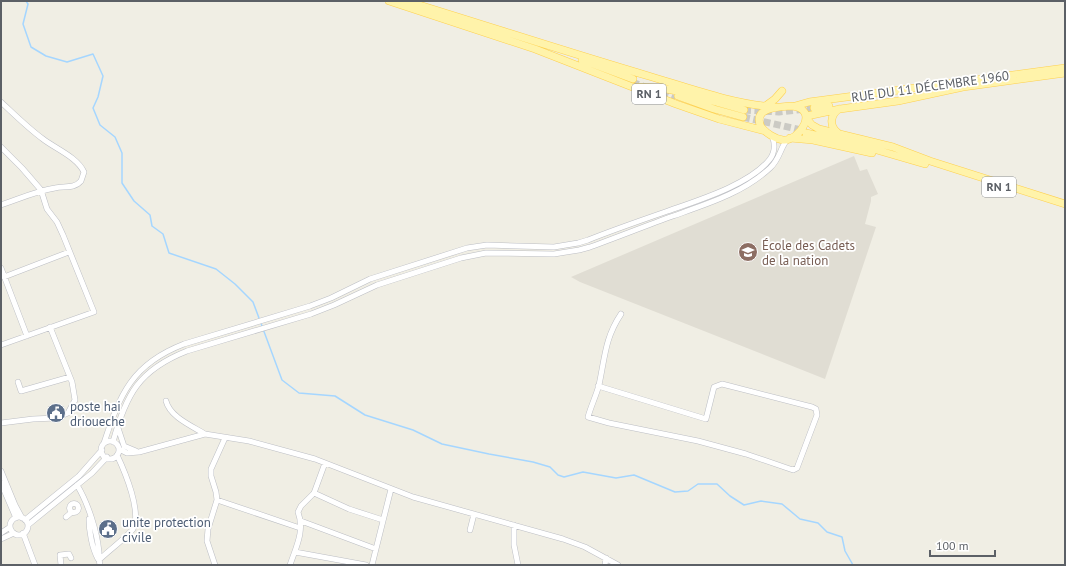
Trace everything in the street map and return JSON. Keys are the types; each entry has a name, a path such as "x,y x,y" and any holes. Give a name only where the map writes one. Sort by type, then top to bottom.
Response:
{"main road":[{"name":"RN 1","path":"389,1 633,80"},
{"name":"RN 1","path":"406,1 534,40 633,80 719,119 768,133"},
{"name":"RUE DU 11 DÉCEMBRE 1960","path":"810,111 1065,68"},
{"name":"RUE DU 11 DÉCEMBRE 1960","path":"633,80 764,107 775,108 795,106 810,111 840,109 898,101 935,89 963,87 1065,73"},
{"path":"633,80 669,87 744,114"},
{"path":"633,80 674,90 732,108 744,114"},
{"path":"764,107 775,99 782,91"},
{"path":"676,97 702,109 744,114"},
{"path":"775,108 765,110 760,116 760,125 768,133 779,139 789,139 803,127 810,111 802,110 795,106"},
{"path":"840,109 833,114 831,121 834,130 840,134"},
{"name":"RN 1","path":"810,111 812,125 819,129 887,146 931,164 1065,207"},
{"path":"806,132 931,164"},
{"name":"RN 1","path":"789,139 813,140 916,164 931,164 1065,204"}],"street":[{"path":"1,102 45,141 82,167 84,172 84,176 78,184 73,186 40,190 1,205"},
{"path":"1,533 10,527 11,522 16,518 24,519 79,476 88,467 102,450 117,405 123,393 139,372 160,355 184,344 320,303 370,279 458,250 487,245 549,247 578,243 712,195 746,178 768,161 772,156 774,142 768,133"},
{"path":"113,442 117,427 136,385 163,362 187,351 317,312 372,287 471,255 505,252 554,254 590,247 715,201 742,188 772,167 778,160 784,144 789,139"},
{"path":"1,147 22,168 40,190 47,208 57,222 94,312 1,345"},
{"path":"4,277 69,252"},
{"path":"1,268 27,336"},
{"path":"598,386 706,419 714,387 722,384 812,406 816,409 817,415 797,468 793,470 746,454 698,441 609,423 588,417 598,386 606,346 613,326 621,314"},
{"path":"1,423 56,418 68,413 75,400 70,376 50,327"},
{"path":"18,382 21,392 70,376"},
{"path":"166,401 167,406 172,413 205,434"},
{"path":"117,427 124,446 139,452"},
{"path":"104,443 109,441 113,442 117,444 119,449 128,453 139,452 205,434 275,447 325,463 412,497 563,539 585,547 618,565"},
{"path":"215,565 207,541 208,529 217,500 211,476 223,437"},
{"path":"99,563 132,530 136,514 123,467 117,456 119,449"},
{"path":"102,450 103,454 107,457 113,458 117,456"},
{"path":"1,539 14,533 18,535 23,533 27,529 28,525 77,485 107,457"},
{"path":"290,565 300,537 301,521 298,512 301,506 314,493 325,463"},
{"path":"1,471 15,505 28,525"},
{"path":"1,483 16,518"},
{"path":"77,485 93,524 99,553 99,563"},
{"path":"372,565 391,489"},
{"path":"314,493 349,509 383,520"},
{"path":"66,517 72,512 75,513 78,510 78,506 76,504 84,499"},
{"path":"217,500 300,528"},
{"path":"470,530 474,514"},
{"path":"301,521 376,549"},
{"path":"514,525 514,545 518,565"},
{"path":"10,527 14,533"},
{"path":"23,533 35,565"},
{"path":"294,552 366,565"},
{"path":"61,565 60,555 69,554 71,558"},
{"path":"605,565 606,558"}],"shaded area":[{"name":"École des Cadets de la nation","path":"854,156 860,171 867,169 878,194 871,197 865,224 876,227 825,379 580,282 571,277"}],"waterway":[{"path":"26,1 28,4 23,24 31,47 46,56 67,62 93,54 103,76 98,97 93,108 100,125 115,137 122,153 122,183 134,201 150,215 152,226 163,234 169,253 216,269 235,284 253,302 282,380 299,393 335,396 365,415 413,430 442,444 533,462 550,467 558,475 564,477 583,472 616,478 634,475 675,492 688,491 698,484 717,484 730,496 744,505 761,501 782,504 800,519 818,523 827,532 842,537 845,551 853,565"}],"tunnel":[{"path":"632,82 675,99"},
{"path":"744,110 779,112 814,108"},
{"path":"743,117 806,131"}],"place":[{"name":"École des Cadets de la nation","path":"748,252"},
{"name":"poste hai drioueche","path":"56,413"},
{"name":"unite protection civile","path":"108,529"}]}
